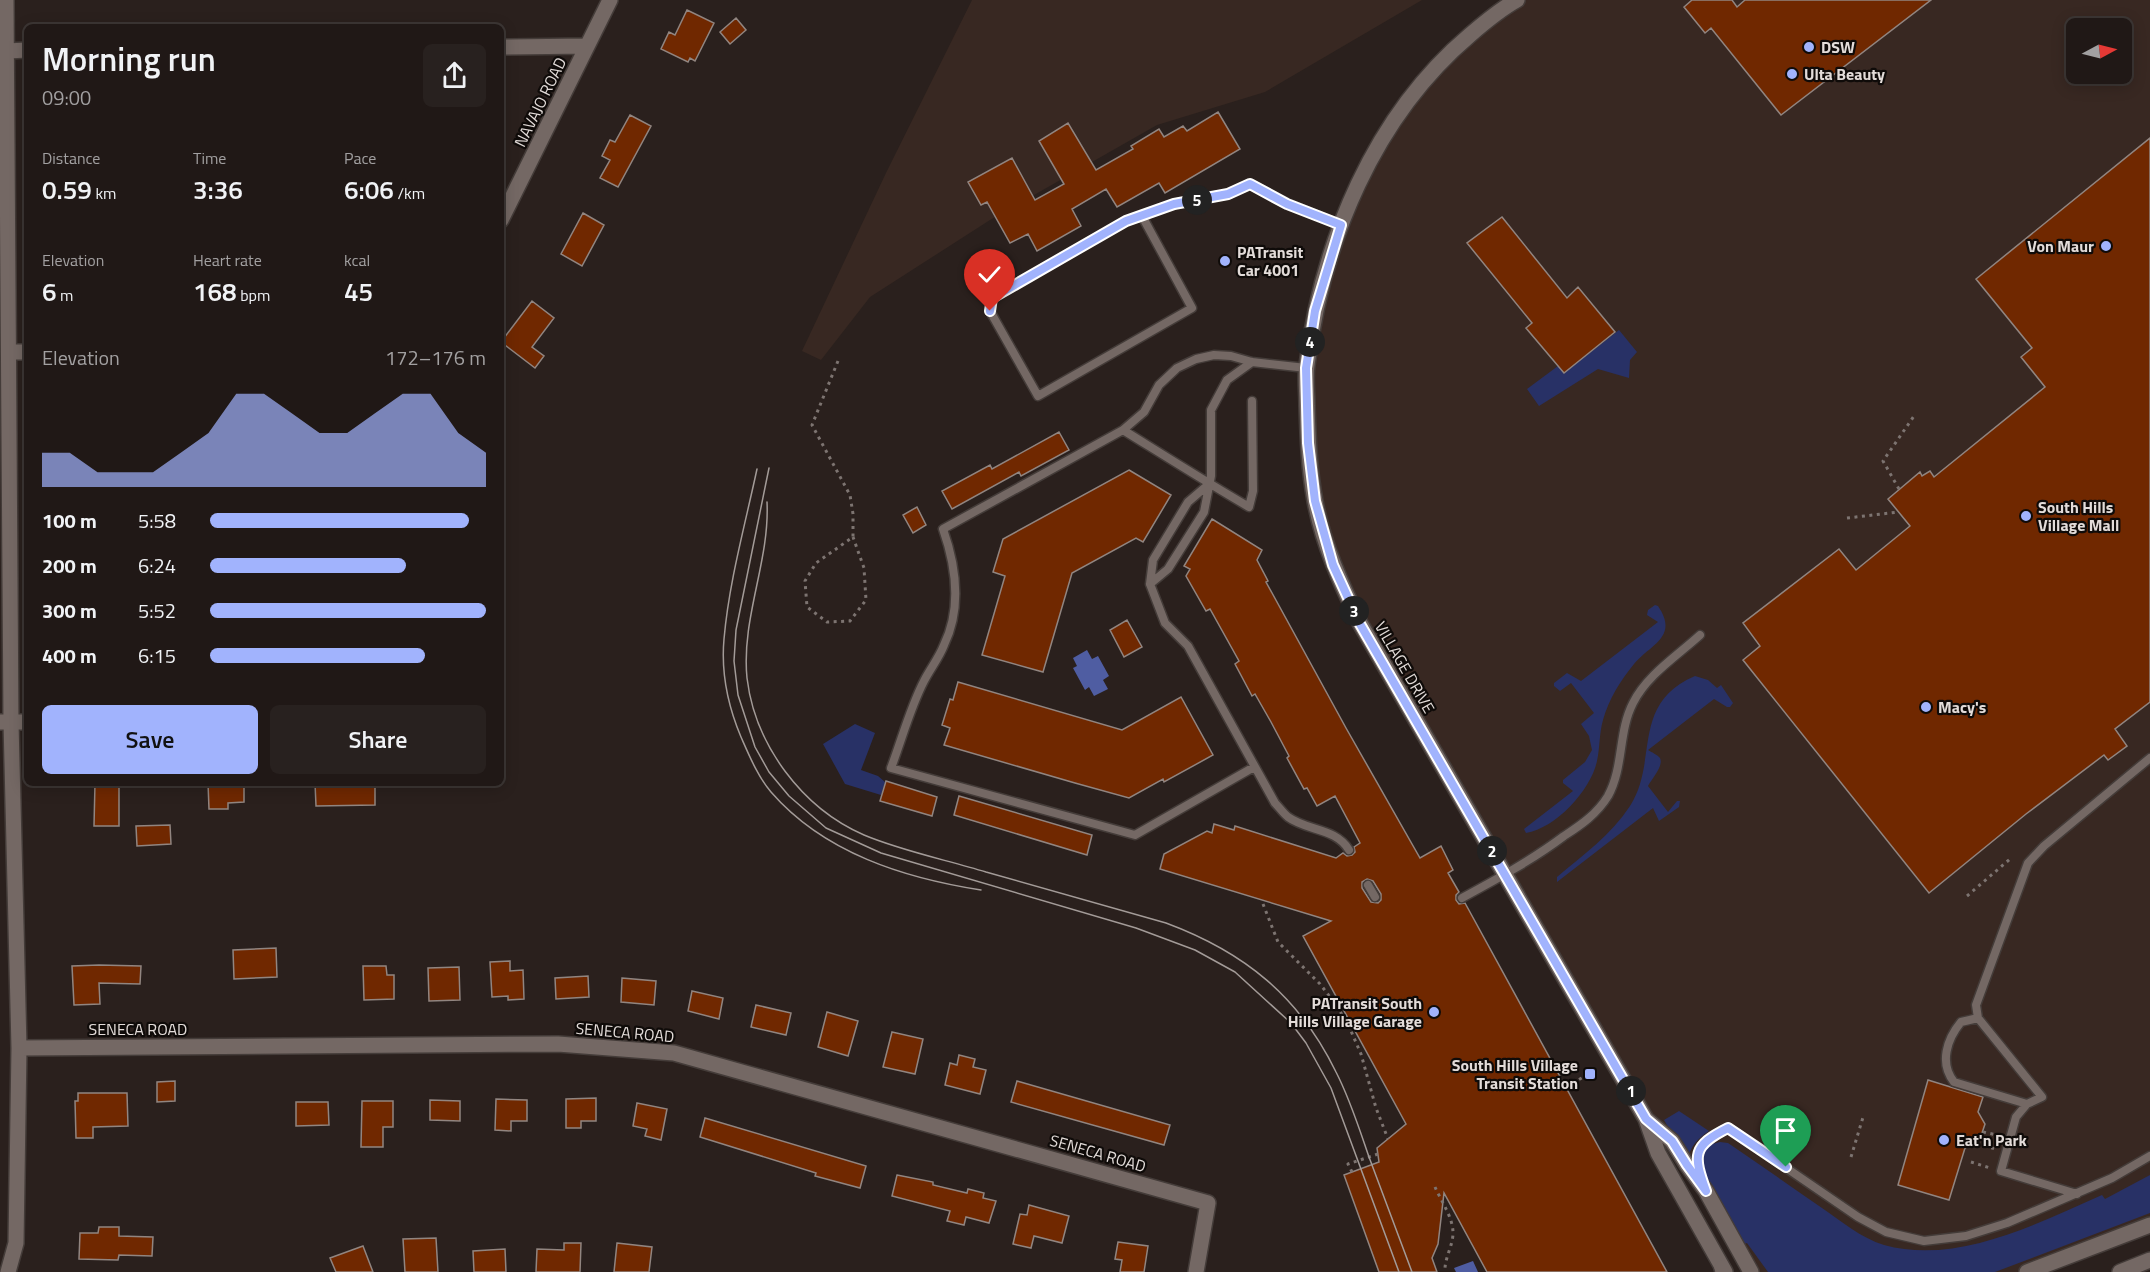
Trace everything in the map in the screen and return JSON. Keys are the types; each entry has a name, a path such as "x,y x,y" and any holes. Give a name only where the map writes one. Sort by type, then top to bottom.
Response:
{"street":[{"path":"6,0 13,722 19,1048 16,1243 8,1272"},
{"name":"NAVAJO ROAD","path":"504,215 610,0"},
{"name":"VILLAGE DRIVE","path":"1517,0 1501,9 1445,56 1401,110 1371,157 1341,225 1315,311 1306,368 1308,443 1315,501 1333,565 1360,624 1646,1119 1658,1153 1723,1270"},
{"path":"504,47 587,46"},
{"path":"7,51 24,50"},
{"path":"10,352 24,352"},
{"name":"SENECA ROAD","path":"19,1048 558,1044 674,1053 1208,1203 1196,1272"},
{"name":"VILLAGE DRIVE","path":"1646,1119 1672,1141 1706,1191 1751,1272"},
{"path":"2027,1272 2150,1225"},
{"path":"2120,1272 2150,1260"}],"lane":[{"path":"1142,216 1192,308 1038,396 990,311 992,298 1126,221 1174,204 1228,194 1250,184 1287,204 1341,225"},
{"path":"1254,767 1134,835 891,768 924,681 945,643 953,621 956,595 952,556 944,529 1123,430 1144,412 1159,385 1177,368 1196,359 1231,356 1252,362 1306,368"},
{"path":"1150,584 1168,569 1204,512 1211,476 1211,410 1227,380 1252,362"},
{"path":"1123,430 1249,507 1253,492 1252,401"},
{"path":"1209,484 1188,502 1153,560 1150,584 1165,623 1188,646 1275,802 1287,816 1343,841 1349,850"},
{"path":"1462,898 1535,857 1592,817 1608,796 1618,769 1632,705 1646,683 1700,635"},
{"path":"2077,1194 2001,1171 2016,1117 2027,1104 2042,1097 1978,1018 1976,1005 2028,862 2150,758"},
{"path":"1368,885 1375,897"},
{"path":"1978,1018 1961,1022 1953,1031 1944,1061 1946,1072 1954,1082 2027,1104"},
{"path":"1706,1191 1698,1163 1700,1148 1708,1139 1728,1128 1858,1217 1886,1232 1924,1241 1966,1236 2007,1223 2112,1178 2150,1156"}],"path":[{"path":"838,361 812,425 850,495 853,537 864,568 866,600 850,621 827,622 807,607 805,581 816,563 853,537"},
{"path":"1899,489 1884,461 1914,417"},
{"path":"1848,518 1899,512"},
{"path":"1967,896 2010,859"},
{"path":"1263,904 1278,942 1320,984 1337,1006 1351,1031 1361,1054 1376,1108 1388,1139"},
{"path":"1566,1087 1587,1075"},
{"path":"1851,1157 1864,1114"},
{"path":"1983,1132 1997,1135"},
{"path":"1977,1143 2006,1152"},
{"path":"1352,1172 1348,1164 1378,1154"},
{"path":"1435,1187 1450,1219 1453,1234 1444,1266 1445,1272"}],"shaded area":[{"path":"972,0 1422,0 1265,92 1157,125 990,220 870,297 821,360 802,351 886,173"},
{"path":"1517,0 2150,0 2150,1225 2027,1272 1751,1272 1706,1191 1646,1119 1360,624 1315,501 1306,368 1332,250 1401,110"},
{"path":"1619,330 1637,352 1630,360 1629,378 1598,369 1539,406 1527,389 1558,366 1564,373"},
{"path":"1655,605 1664,617 1666,625 1664,633 1655,645 1634,664 1612,698 1605,712 1597,761 1588,784 1560,816 1537,830 1526,833 1524,829 1573,791 1563,783 1563,780 1585,762 1592,750 1589,736 1581,724 1594,713 1571,683 1560,691 1554,683 1567,673 1581,681 1658,622 1647,615 1648,610"},
{"path":"1087,650 1092,659 1098,656 1109,676 1103,680 1108,689 1094,696 1089,687 1085,690 1073,668 1077,666 1073,658"},
{"path":"1695,676 1708,680 1717,688 1721,685 1733,703 1727,707 1714,699 1648,750 1661,761 1659,769 1648,786 1668,812 1677,801 1680,801 1679,807 1659,821 1653,808 1557,882 1557,877 1587,853 1630,806 1643,771 1654,718 1662,702 1675,688"},
{"path":"855,724 875,733 861,770 878,776 885,782 881,795 845,784 823,744"},
{"path":"1679,1111 1709,1131 1695,1143 1687,1160 1664,1120"},
{"path":"1720,1142 1728,1143 1859,1234 1884,1245 1912,1250 1940,1250 1968,1246 1996,1238 2023,1229 2102,1195 2105,1199 2150,1175 2150,1213 1995,1272 1768,1272 1747,1243 1744,1244 1717,1200 1705,1174 1702,1163 1703,1152 1709,1146"},
{"path":"1473,1261 1478,1272 1456,1272 1454,1268"}],"building":[{"name":"Ulta Beauty","path":"1692,0 1732,0 1737,7 1745,0 1931,0 1781,115 1711,28 1705,33 1684,7"},
{"path":"687,10 714,23 695,61 690,58 688,62 661,49 669,32 675,35"},
{"path":"736,18 746,30 730,44 720,32"},
{"path":"1218,112 1240,149 1165,193 1159,183 1117,207 1106,189 1072,209 1081,226 1037,251 1028,234 1010,243 987,202 981,205 968,182 1012,158 1035,200 1064,184 1039,141 1068,123 1096,170 1133,149 1131,146 1159,129 1164,137 1183,126 1187,131"},
{"path":"630,115 651,126 618,187 600,178 610,160 602,156 610,140 615,142"},
{"name":"South Hills Village Mall","path":"2150,138 2150,702 2115,729 2127,746 2108,760 2104,755 2026,814 1929,893 1743,660 1760,646 1743,623 1839,549 1856,570 1910,526 1888,499 1920,472 1922,476 1930,471 1934,477 2045,387 2021,357 2032,348 1976,279"},
{"path":"583,213 604,225 582,266 561,254"},
{"path":"1502,217 1567,298 1578,287 1615,332 1564,373 1526,328 1532,323 1467,243"},
{"path":"532,301 554,318 532,347 544,356 535,368 504,344 504,338"},
{"path":"1059,432 1069,450 1021,476 1019,472 952,509 942,491 990,465 992,469"},
{"path":"1129,470 1171,495 1143,542 1136,538 1072,573 1043,672 982,655 1005,576 993,572 1003,539"},
{"path":"917,507 926,525 913,533 903,515"},
{"name":"PATransit South Hills Village Garage","path":"1212,519 1262,550 1257,560 1268,581 1266,582 1346,728 1420,858 1441,846 1453,870 1448,873 1459,892 1456,900 1459,904 1465,903 1667,1272 1487,1272 1444,1193 1438,1244 1432,1258 1437,1272 1379,1272 1344,1175 1379,1162 1377,1148 1406,1124 1303,936 1331,921 1160,869 1164,854 1207,831 1212,833 1214,824 1234,830 1235,826 1336,858 1343,853 1347,856 1352,855 1355,852 1354,847 1360,843 1335,796 1317,806 1307,788 1304,789 1271,722 1255,694 1252,696 1235,664 1239,661 1210,609 1206,611 1186,576 1190,569 1184,566","holes":["1367,879 1373,881 1381,894 1381,900 1378,903 1371,902 1362,888 1362,882"]},
{"path":"1127,620 1142,647 1124,657 1110,630"},
{"path":"958,682 1122,730 1181,697 1213,755 1129,798 1075,783 944,745 950,728 942,725"},
{"path":"886,781 937,797 932,816 880,801"},
{"path":"95,786 119,786 119,826 94,826"},
{"path":"208,786 244,786 244,802 228,803 228,809 209,809"},
{"path":"315,786 375,786 375,805 316,806"},
{"path":"959,796 1092,835 1087,855 954,815"},
{"path":"170,825 171,844 137,846 136,826"},
{"path":"276,948 277,977 234,979 233,950"},
{"path":"510,961 510,971 523,970 524,999 508,1000 508,996 492,997 490,962"},
{"path":"72,966 141,966 140,984 99,983 100,1004 74,1005"},
{"path":"363,966 386,966 387,975 394,975 394,999 364,1000"},
{"path":"459,967 460,1000 429,1001 428,968"},
{"path":"588,976 589,997 556,999 555,978"},
{"path":"622,978 656,981 654,1005 621,1002"},
{"path":"692,991 723,998 719,1019 688,1011"},
{"path":"756,1005 791,1013 786,1035 751,1027"},
{"path":"827,1012 858,1021 848,1056 818,1047"},
{"path":"892,1032 923,1039 915,1074 883,1067"},
{"path":"959,1055 975,1059 973,1067 986,1070 980,1094 945,1085 950,1063 957,1065"},
{"name":"Eat'n Park","path":"1928,1080 1983,1097 1978,1112 1985,1124 1980,1139 1965,1148 1949,1200 1898,1185"},
{"path":"175,1081 175,1101 157,1102 157,1082"},
{"path":"1017,1081 1170,1125 1164,1145 1011,1102"},
{"path":"78,1093 127,1093 128,1126 93,1127 93,1138 76,1138 75,1101 78,1101"},
{"path":"596,1098 596,1121 581,1121 581,1128 566,1128 566,1099"},
{"path":"496,1099 527,1100 527,1121 511,1121 511,1131 495,1130"},
{"path":"430,1100 460,1101 460,1121 430,1120"},
{"path":"362,1101 393,1101 393,1127 383,1127 383,1147 361,1147"},
{"path":"296,1102 328,1102 329,1125 296,1126"},
{"path":"637,1103 667,1109 661,1140 645,1136 647,1129 633,1126"},
{"path":"705,1118 866,1166 860,1188 815,1176 816,1173 700,1137"},
{"path":"897,1175 933,1182 933,1185 967,1193 968,1189 984,1193 983,1198 996,1201 989,1223 966,1217 964,1225 947,1221 950,1211 892,1196"},
{"path":"1029,1205 1069,1216 1062,1243 1034,1236 1031,1248 1013,1244 1020,1214 1027,1215"},
{"path":"99,1227 119,1227 119,1236 153,1237 152,1256 119,1255 118,1260 79,1259 80,1233 98,1233"},
{"path":"436,1238 438,1272 405,1272 403,1239"},
{"path":"1118,1242 1148,1246 1144,1272 1120,1272 1122,1260 1115,1259"},
{"path":"564,1243 581,1243 580,1272 536,1272 537,1249 564,1250"},
{"path":"617,1243 652,1247 649,1272 614,1272"},
{"path":"363,1246 373,1272 336,1272 330,1258"},
{"path":"505,1249 506,1272 474,1272 473,1251"}],"tram line":[{"path":"769,468 736,630 734,661 738,695 755,747 769,772 789,796 826,828 881,853 1136,928 1195,950 1235,972 1291,1023 1306,1043 1331,1088 1399,1272"},
{"path":"757,469 733,575 723,651 726,689 732,713 758,773 771,792 792,813 840,847 895,870 981,890"},
{"path":"767,502 764,546 748,633 747,678 760,727 785,772 821,808 864,835 909,851 1166,923 1220,948 1266,980 1287,999 1305,1021 1336,1072 1354,1114 1412,1272"}],"place":[{"name":"DSW","path":"1809,47"},
{"name":"Ulta Beauty","path":"1792,74"},
{"name":"Von Maur","path":"2106,246"},
{"name":"PATransit Car 4001","path":"1225,261"},
{"name":"South Hills Village Mall","path":"2026,516"},
{"name":"Macy's","path":"1926,707"},
{"name":"PATransit South Hills Village Garage","path":"1434,1012"},
{"name":"South Hills Village Transit Station","path":"1590,1074"},
{"name":"Eat'n Park","path":"1944,1140"}],"route":[{"path":"990,311 992,298 1126,221 1174,204 1228,194 1250,184 1287,204 1341,225 1315,311 1306,368 1308,443 1315,501 1333,565 1360,624 1646,1119 1672,1141 1706,1191 1699,1172 1700,1148 1708,1139 1728,1128 1786,1167"}]}
